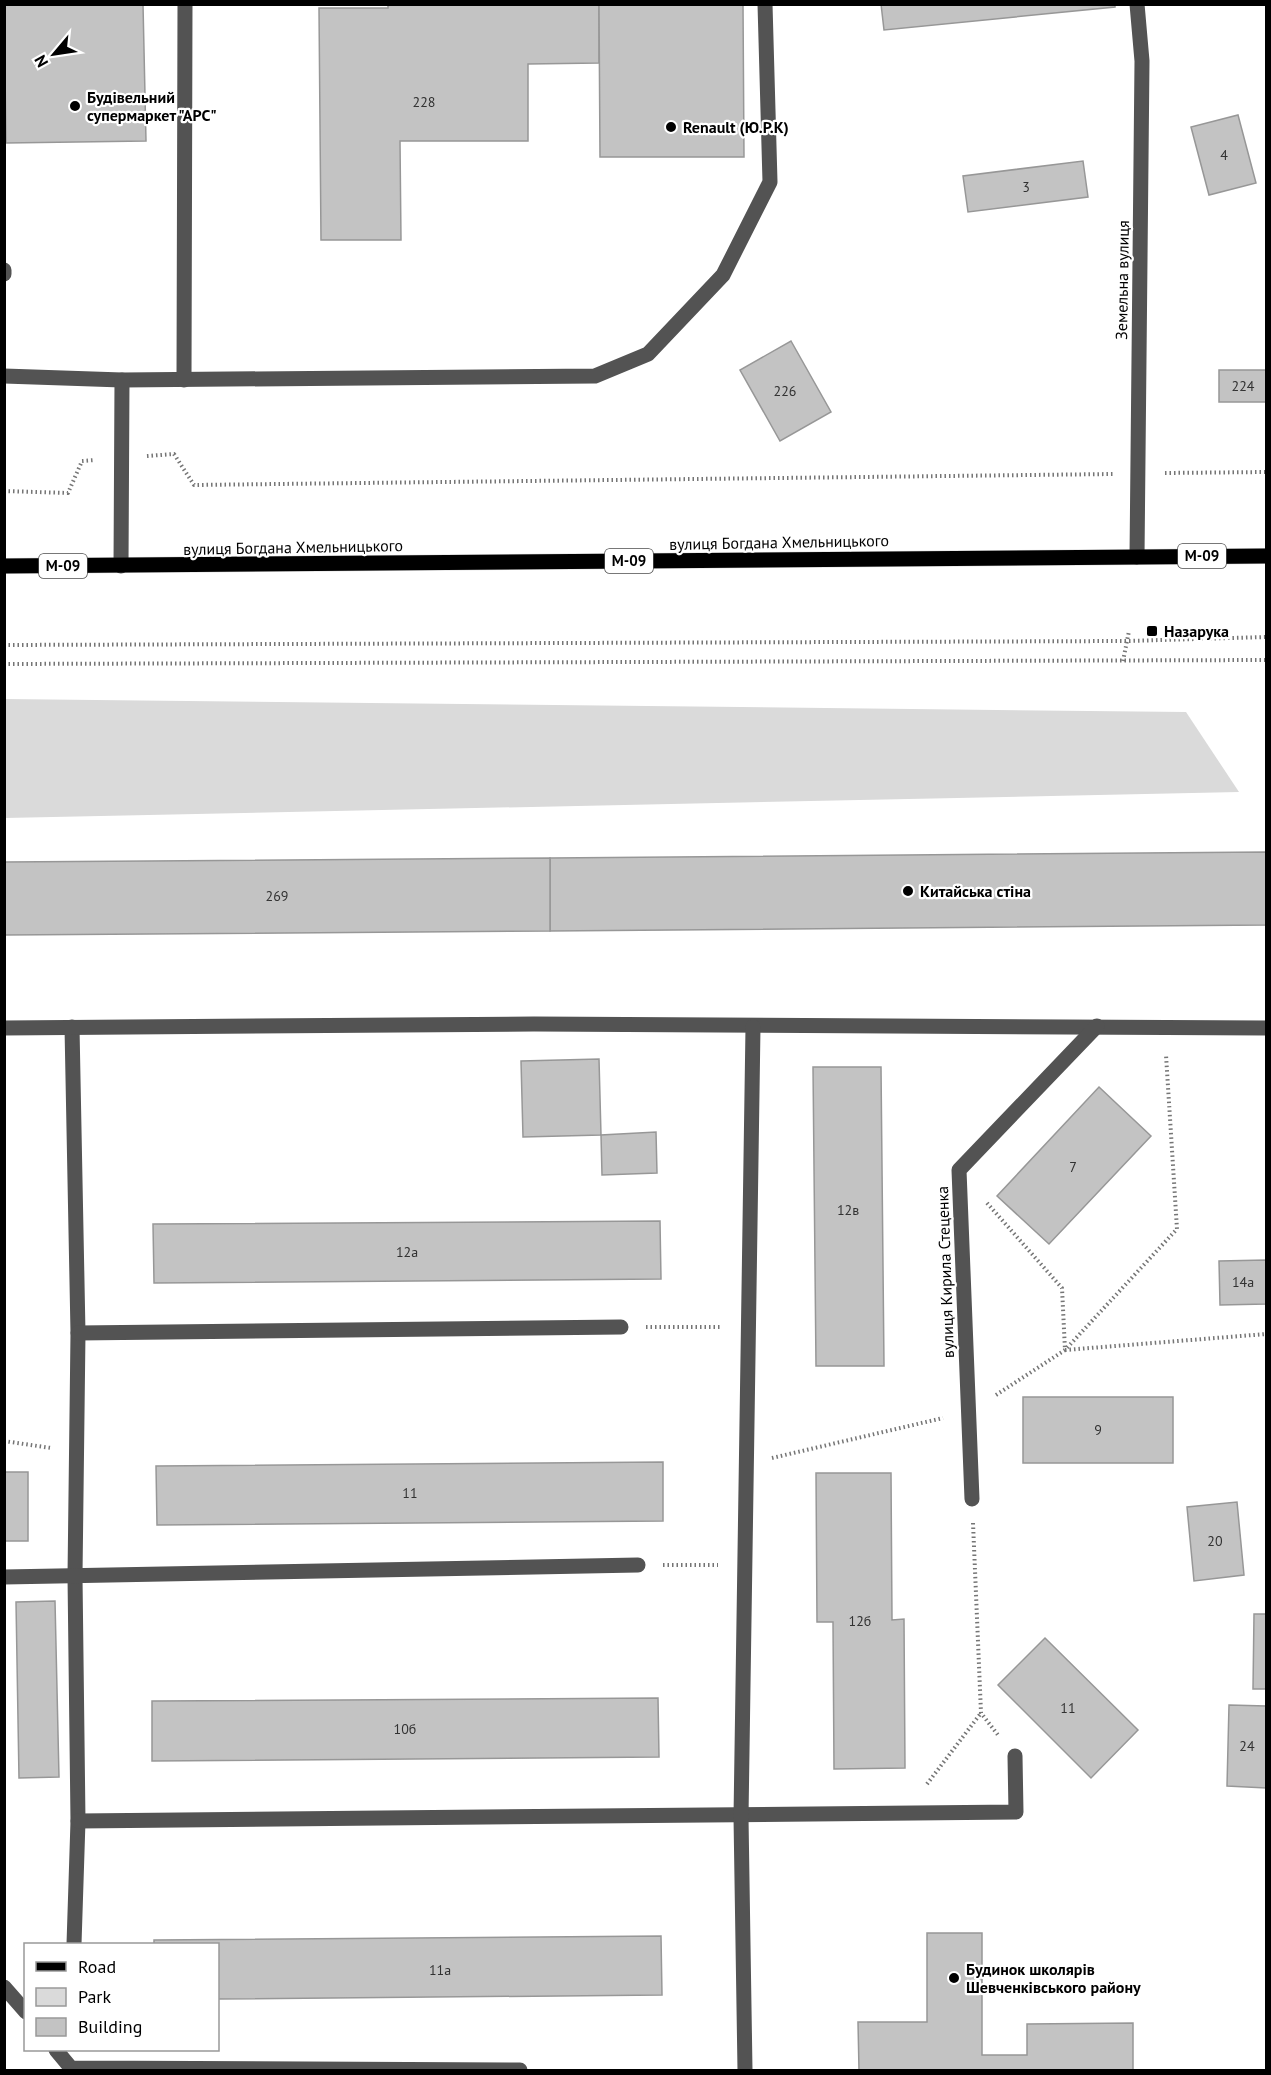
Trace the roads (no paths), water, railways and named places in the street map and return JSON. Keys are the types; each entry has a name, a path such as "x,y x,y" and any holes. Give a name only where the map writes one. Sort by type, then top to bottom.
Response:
{"main road":[{"name":"вулиця Богдана Хмельницького","path":"4,566 1266,556"}],"street":[{"path":"184,380 185,4"},
{"path":"4,376 184,380 595,376 648,354 723,275 770,182 765,4"},
{"name":"Земельна вулиця","path":"1137,4 1142,61 1137,556"},
{"path":"121,566 122,380"},
{"path":"4,1028 534,1024 753,1027 1266,1028"},
{"name":"вулиця Кирила Стеценка","path":"972,1499 959,1170 1097,1026"},
{"path":"72,1027 78,1333 75,1576 78,1821 74,1943"},
{"path":"745,2070 741,1817 753,1027"},
{"path":"78,1333 621,1327"},
{"path":"4,1577 638,1565"},
{"path":"78,1821 741,1817 1016,1812 1015,1756"},
{"path":"4,1987 24,2010"},
{"path":"58,2051 71,2069"},
{"path":"71,2069 72,2051"},
{"path":"71,2069 520,2070"}],"place":[{"name":"Будівельний супермаркет \"АРС\"","path":"75,106"},
{"name":"Renault (Ю.Р.К)","path":"671,127"},
{"name":"Назарука","path":"1152,631"},
{"name":"Китайська стіна","path":"908,891"},
{"name":"Будинок школярів Шевченківського району","path":"954,1978"}]}
